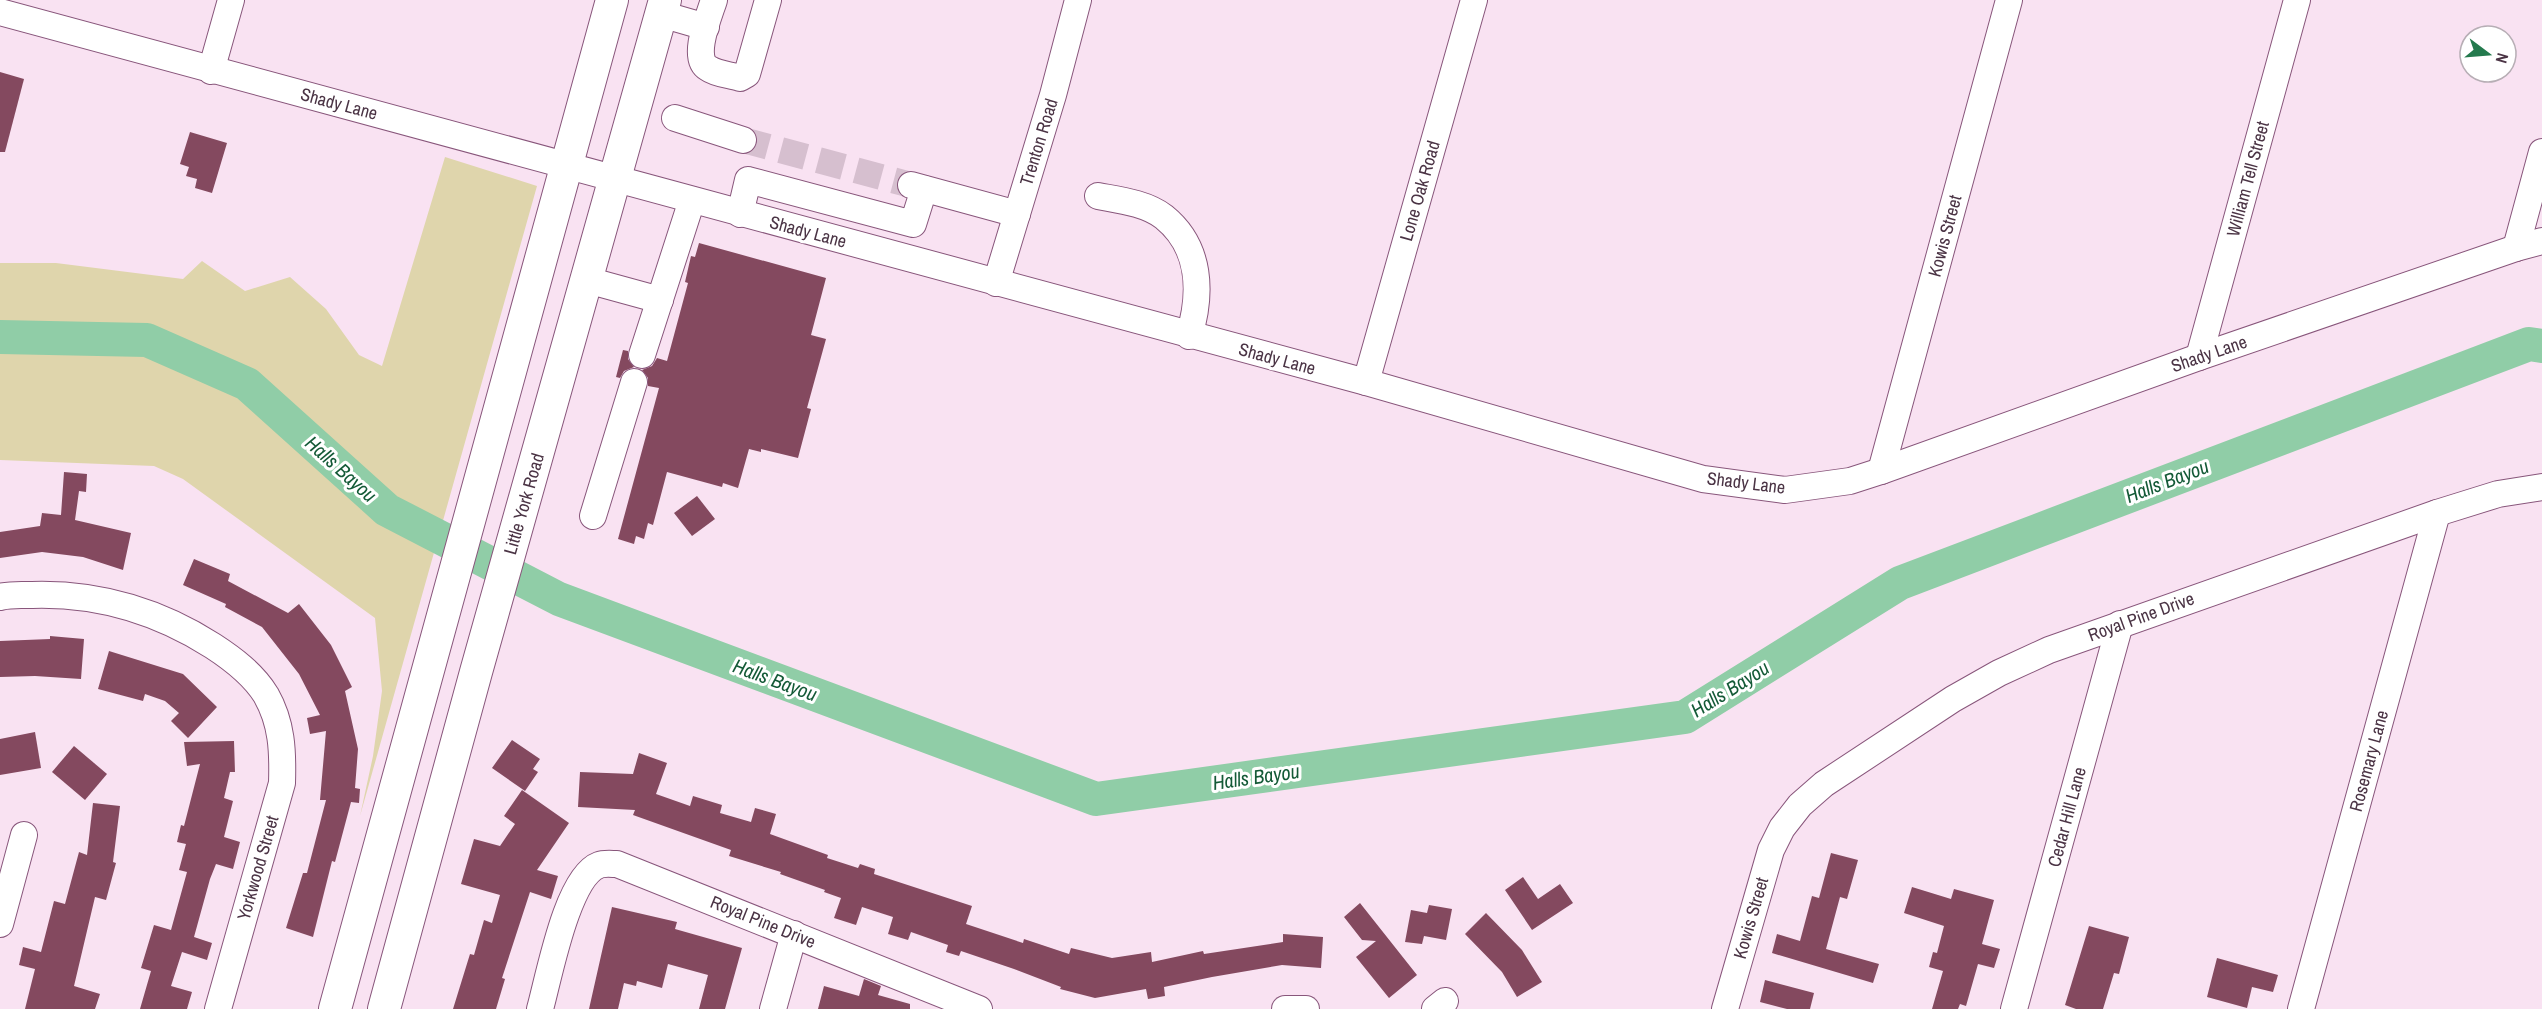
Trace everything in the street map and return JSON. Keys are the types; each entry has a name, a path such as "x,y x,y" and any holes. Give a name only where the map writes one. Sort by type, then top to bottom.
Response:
{"main road":[{"path":"335,1009 612,0"},
{"name":"Little York Road","path":"384,1009 663,7"}],"street":[{"path":"211,71 231,0"},
{"path":"714,0 699,51 702,63 709,69 741,78 747,74 768,0"},
{"name":"Trenton Road","path":"996,283 1078,0"},
{"name":"Lone Oak Road","path":"1366,382 1474,0"},
{"name":"Kowis Street","path":"1881,471 2009,0"},
{"name":"William Tell Street","path":"2199,357 2297,0"},
{"path":"663,7 706,27"},
{"name":"Shady Lane","path":"0,12 1366,382 1703,479 1785,490 1850,481 1881,471 2199,357 2542,241"},
{"path":"675,118 743,140"},
{"path":"2516,248 2542,152"},
{"path":"740,214 748,180 913,224 918,187 1017,214"},
{"path":"1098,196 1133,202 1163,216 1185,240 1194,263 1198,288 1196,312 1190,336"},
{"path":"811,232 820,198"},
{"path":"642,355 692,200"},
{"path":"587,280 660,300"},
{"path":"592,516 634,382"},
{"name":"Royal Pine Drive","path":"1782,828 1800,805 1824,784 1953,699 1999,673 2049,650 2437,513 2498,494 2542,486"},
{"name":"Rosemary Lane","path":"2301,1009 2437,513"},
{"name":"Yorkwood Street","path":"0,597 46,594 85,598 123,605 158,616 224,653 253,678 266,696 279,724 283,753 282,783 218,1009"},
{"name":"Cedar Hill Lane","path":"2014,1009 2120,624"},
{"name":"Kowis Street","path":"1725,1009 1761,880 1782,828"},
{"path":"0,924 24,835"},
{"name":"Royal Pine Drive","path":"540,1009 567,911 582,878 598,865 617,864 979,1009"},
{"path":"773,1009 794,934"},
{"path":"1286,1009 1306,1009"}],"shaded area":[{"path":"445,157 537,186 360,816 373,756 382,691 375,618 183,479 154,466 0,460 0,263 56,263 183,279 202,261 245,291 290,277 326,309 359,355 382,366"}],"building":[{"path":"0,72 24,79 5,152 0,152"},
{"path":"190,132 227,143 212,193 195,188 197,179 186,176 189,167 180,164"},
{"path":"699,243 826,278 811,335 826,339 807,408 811,409 798,458 761,449 761,452 749,449 738,488 723,483 722,487 667,472 653,525 648,523 644,539 636,536 634,544 618,539 659,388 648,386 648,378 642,370 652,366 657,358 667,361 688,283 685,282 691,256 695,257"},
{"path":"623,350 628,351 628,359 634,367 624,371 620,378 616,377"},
{"path":"64,472 87,474 86,492 79,491 75,520 131,533 123,570 83,557 42,552 0,558 0,532 40,526 42,513 61,515"},
{"path":"697,496 715,519 692,536 674,513"},
{"path":"194,559 230,574 228,581 288,613 299,604 331,645 352,687 345,691 358,749 355,788 360,789 359,803 351,802 335,862 332,861 313,937 286,928 303,873 307,873 326,800 320,800 326,731 310,734 307,718 320,715 299,674 262,627 225,607 226,604 183,585"},
{"path":"50,636 84,639 81,679 35,676 0,677 0,641 50,639"},
{"path":"109,651 183,674 217,707 188,738 171,721 179,713 165,701 145,694 143,701 98,689"},
{"path":"35,732 41,768 0,775 0,739"},
{"path":"512,740 540,759 533,769 538,772 525,791 492,768"},
{"path":"234,741 235,772 230,772 224,798 233,801 224,837 240,842 233,869 216,864 210,879 194,937 212,943 207,960 182,952 171,986 192,992 187,1009 140,1009 151,971 141,968 154,925 171,930 187,872 179,870 186,844 177,842 181,825 184,826 200,764 187,766 184,742"},
{"path":"74,746 107,774 85,800 52,772"},
{"path":"639,753 667,763 656,794 690,806 693,796 722,805 720,813 751,822 755,808 776,814 770,834 828,855 827,858 858,868 860,864 875,869 874,874 972,906 966,924 1023,943 1024,939 1069,954 1071,948 1112,958 1151,952 1152,962 1203,951 1204,954 1283,942 1283,934 1323,937 1321,968 1282,965 1164,987 1165,996 1148,999 1146,989 1095,998 1060,989 1061,987 961,951 959,956 946,952 948,945 911,932 908,940 888,934 893,917 862,907 856,925 834,918 841,898 780,874 781,872 729,856 731,850 633,815 635,810 578,807 580,772 633,774"},
{"path":"522,790 569,823 537,870 558,876 551,899 530,892 502,978 505,979 496,1009 453,1009 470,954 474,955 484,920 492,923 500,895 461,884 474,839 500,846 515,824 504,816"},
{"path":"93,803 120,806 113,862 116,863 106,900 95,897 74,986 100,994 95,1009 25,1009 35,969 19,965 23,947 41,952 54,901 65,904 79,852 87,855"},
{"path":"1831,853 1858,860 1847,899 1840,897 1826,949 1879,964 1873,983 1772,953 1777,934 1800,941 1812,896 1819,898"},
{"path":"1523,877 1538,899 1560,884 1573,903 1532,930 1505,890"},
{"path":"1912,887 1951,899 1954,889 1994,900 1982,944 2000,949 1994,968 1978,964 1966,1006 1960,1004 1958,1009 1932,1009 1943,971 1929,967 1933,952 1937,953 1944,926 1904,913"},
{"path":"1360,903 1417,975 1389,998 1356,957 1376,941 1362,940 1344,917"},
{"path":"1429,905 1452,909 1446,940 1424,936 1422,944 1405,942 1411,910 1427,913"},
{"path":"612,907 677,922 675,929 742,948 725,1009 699,1009 708,975 668,964 662,988 637,981 636,986 624,983 618,1009 589,1009"},
{"path":"1486,913 1522,950 1542,982 1517,997 1502,972 1465,934"},
{"path":"2089,926 2129,937 2119,974 2114,973 2103,1009 2076,1009 2065,1005"},
{"path":"2217,958 2278,975 2273,992 2252,987 2247,1008 2207,997"},
{"path":"864,979 881,986 878,995 910,1004 910,1009 818,1009 824,986 859,996"},
{"path":"1765,980 1814,993 1810,1009 1787,1009 1760,1002"}],"waterway":[{"name":"Halls Bayou","path":"0,337 147,340 247,384 387,510 559,599 1096,799 1685,717 1900,583 2529,344 2542,346"}],"tunnel":[{"path":"743,140 911,185"}]}
